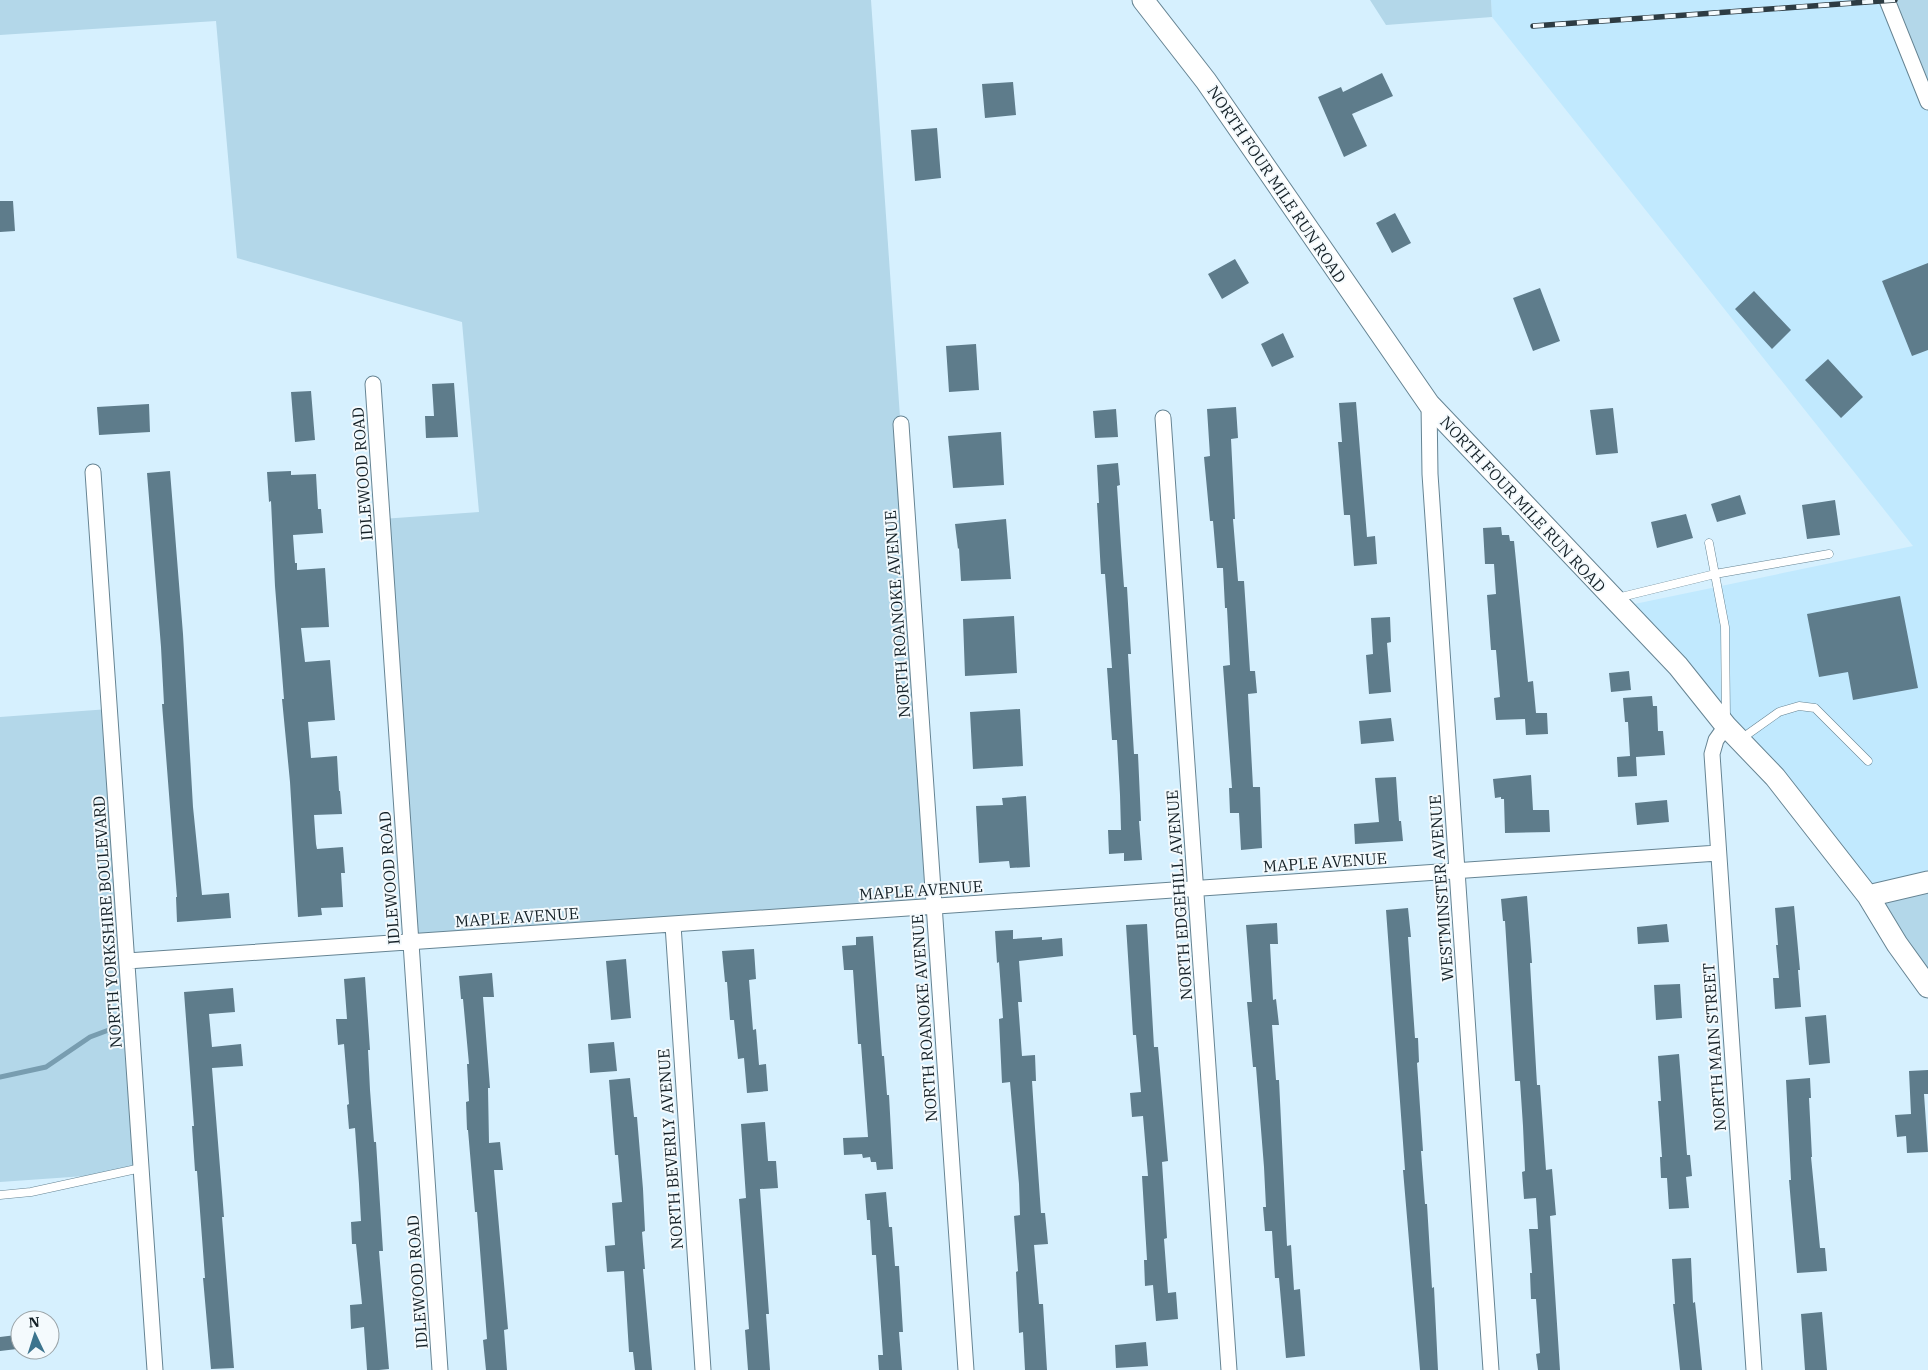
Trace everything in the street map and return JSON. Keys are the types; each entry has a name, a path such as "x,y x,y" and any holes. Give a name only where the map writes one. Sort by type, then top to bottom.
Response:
{"street":[{"name":"NORTH FOUR MILE RUN ROAD","path":"1143,0 1206,81 1428,404 1678,666 1733,733 1775,778 1868,896 1897,944 1928,987"},
{"path":"1887,0 1928,102"},
{"name":"IDLEWOOD ROAD","path":"373,384 440,1370"},
{"name":"WESTMINSTER AVENUE","path":"1428,404 1430,474 1492,1370"},
{"name":"NORTH EDGEHILL AVENUE","path":"1163,418 1229,1370"},
{"name":"NORTH ROANOKE AVENUE","path":"901,424 966,1370"},
{"name":"NORTH YORKSHIRE BOULEVARD","path":"93,472 155,1370"},
{"name":"NORTH MAIN STREET","path":"1733,733 1716,740 1712,754 1754,1370"},
{"name":"MAPLE AVENUE","path":"127,961 1718,853"},
{"path":"1868,896 1928,882"},
{"name":"NORTH BEVERLY AVENUE","path":"673,925 703,1370"}],"lane":[{"path":"1708,543 1725,627 1733,733 1779,712 1799,706 1815,708 1868,761"},
{"path":"1613,599 1715,574 1830,554"},
{"path":"0,1195 38,1191 141,1168"}],"shaded area":[{"path":"0,0 871,0 934,906 411,942 382,519 479,512 462,322 237,258 216,21 0,35"},
{"path":"1370,0 1491,0 1492,17 1386,25"},
{"path":"1491,0 1887,0 1928,102 1928,882 1868,896 1620,607 1913,546 1492,17"},
{"path":"1887,0 1928,0 1928,102"},
{"path":"109,709 142,1172 0,1182 0,717"},
{"path":"1928,882 1928,987 1868,896"}],"building":[{"path":"1382,73 1393,96 1352,114 1367,146 1344,157 1318,97 1341,87 1343,92"},
{"path":"1013,82 1016,115 985,118 982,84"},
{"path":"937,128 941,178 915,181 911,130"},
{"path":"0,201 13,201 15,231 0,232"},
{"path":"1395,213 1411,243 1392,253 1376,223"},
{"path":"1235,259 1249,283 1222,299 1208,274"},
{"path":"1928,263 1928,350 1912,356 1882,281"},
{"path":"1540,288 1560,341 1533,351 1513,298"},
{"path":"1754,291 1791,330 1772,349 1735,309"},
{"path":"1283,333 1294,357 1272,367 1261,344"},
{"path":"976,344 979,390 949,392 946,346"},
{"path":"1828,359 1863,397 1841,418 1805,380"},
{"path":"454,383 458,437 426,438 425,416 434,416 432,384"},
{"path":"311,391 315,440 295,442 291,392"},
{"path":"1356,402 1367,537 1375,536 1377,564 1354,566 1350,515 1344,515 1338,442 1342,442 1339,403"},
{"path":"149,404 150,432 99,435 97,407"},
{"path":"1236,407 1238,438 1231,439 1235,519 1233,519 1238,581 1244,581 1250,671 1255,671 1257,693 1248,694 1253,787 1260,787 1262,848 1241,850 1239,813 1230,813 1229,788 1232,788 1223,666 1230,665 1227,608 1225,608 1223,568 1217,568 1204,457 1210,456 1207,409"},
{"path":"1613,408 1618,453 1596,455 1590,410"},
{"path":"1116,409 1118,437 1095,438 1093,411"},
{"path":"1001,432 1004,485 953,488 948,436"},
{"path":"1118,463 1120,485 1117,486 1121,546 1124,587 1127,587 1131,654 1128,654 1134,754 1138,754 1141,821 1139,821 1142,860 1124,861 1124,853 1109,854 1108,830 1121,830 1120,795 1117,740 1112,740 1107,668 1112,668 1105,574 1101,574 1097,503 1099,503 1097,465"},
{"path":"170,471 183,634 193,807 202,895 229,893 231,918 177,922 177,897 162,704 164,704 161,647 147,473"},
{"path":"291,471 291,475 316,474 318,509 321,509 323,533 293,535 295,563 297,563 297,570 325,568 329,627 301,628 305,662 330,660 335,720 308,722 311,758 337,756 342,814 314,815 316,844 317,849 343,847 345,873 341,873 343,907 321,908 322,915 298,917 290,782 282,699 284,699 275,586 271,501 269,502 267,472"},
{"path":"1740,495 1746,514 1717,522 1711,504"},
{"path":"1835,500 1840,535 1807,539 1802,505"},
{"path":"1686,514 1693,538 1657,548 1651,522"},
{"path":"1006,519 1011,579 961,581 955,524"},
{"path":"1501,527 1502,535 1509,535 1510,541 1514,541 1528,682 1533,681 1536,713 1547,713 1548,734 1526,735 1525,719 1496,720 1494,698 1500,697 1496,650 1491,650 1487,595 1496,594 1494,564 1485,564 1483,528"},
{"path":"1900,596 1918,688 1853,700 1848,672 1819,677 1807,614"},
{"path":"1014,616 1017,673 965,676 963,619"},
{"path":"1390,617 1391,642 1387,643 1391,692 1369,694 1366,655 1373,654 1371,618"},
{"path":"1629,671 1631,690 1611,692 1609,673"},
{"path":"1652,696 1653,706 1657,706 1658,731 1663,731 1665,755 1636,757 1637,776 1618,777 1617,757 1630,756 1628,722 1625,722 1623,698"},
{"path":"1020,709 1023,766 973,769 970,712"},
{"path":"1391,718 1394,741 1361,744 1359,721"},
{"path":"1531,775 1533,810 1549,810 1550,832 1505,833 1504,799 1501,799 1501,797 1495,798 1493,779"},
{"path":"1396,777 1399,821 1401,821 1403,841 1355,844 1354,824 1379,822 1375,778"},
{"path":"1026,796 1030,867 1010,868 1009,861 979,863 976,806 1003,805 1002,798"},
{"path":"1667,800 1669,822 1637,825 1635,803"},
{"path":"1527,896 1537,1085 1540,1085 1546,1170 1552,1169 1556,1215 1550,1216 1560,1370 1538,1370 1536,1354 1540,1353 1536,1299 1531,1299 1530,1273 1532,1273 1529,1229 1538,1229 1536,1198 1524,1199 1522,1172 1525,1171 1520,1081 1515,1081 1505,921 1503,921 1501,899"},
{"path":"1794,906 1800,970 1798,970 1801,1007 1775,1009 1773,978 1779,978 1775,908"},
{"path":"1408,908 1411,937 1408,937 1415,1038 1418,1038 1419,1062 1417,1063 1423,1151 1421,1151 1425,1204 1427,1204 1432,1288 1434,1287 1438,1370 1420,1370 1403,1170 1405,1170 1386,910"},
{"path":"1277,923 1278,944 1270,944 1273,1000 1276,999 1279,1025 1272,1025 1276,1080 1279,1080 1287,1246 1291,1245 1294,1290 1300,1289 1305,1356 1286,1358 1279,1278 1275,1278 1272,1231 1265,1231 1263,1207 1266,1207 1264,1167 1256,1067 1253,1067 1247,1002 1252,1002 1246,925"},
{"path":"1147,924 1154,1047 1158,1047 1168,1161 1162,1162 1167,1238 1164,1239 1168,1293 1176,1292 1178,1319 1156,1321 1153,1285 1145,1286 1144,1260 1147,1260 1142,1176 1148,1176 1143,1116 1132,1117 1130,1093 1141,1092 1136,1035 1133,1035 1126,925"},
{"path":"1667,924 1669,942 1638,944 1637,927"},
{"path":"1013,930 1013,939 1042,937 1042,940 1062,938 1063,956 1019,961 1022,1002 1018,1002 1022,1056 1035,1055 1036,1081 1032,1081 1035,1128 1041,1213 1045,1213 1048,1244 1034,1245 1039,1304 1043,1304 1047,1370 1025,1370 1023,1332 1019,1333 1016,1272 1018,1271 1014,1216 1020,1215 1019,1184 1010,1082 1002,1083 999,1019 1003,1018 995,931"},
{"path":"873,936 882,1056 884,1056 887,1095 889,1095 893,1169 877,1170 876,1162 871,1162 870,1157 863,1158 862,1154 844,1155 843,1138 868,1137 861,1044 858,1044 853,970 844,970 842,946 856,945 856,937"},
{"path":"754,949 756,979 749,980 753,1030 756,1029 759,1065 766,1064 768,1091 747,1093 744,1058 738,1059 734,1020 730,1020 722,951"},
{"path":"626,959 631,1018 611,1020 606,961"},
{"path":"492,973 494,997 483,997 490,1088 488,1088 489,1143 500,1142 503,1170 494,1170 508,1329 504,1330 507,1370 486,1370 483,1340 487,1339 477,1212 475,1212 467,1130 466,1102 469,1101 467,1064 469,1064 459,976"},
{"path":"365,977 370,1050 368,1050 370,1090 374,1142 376,1142 383,1251 379,1251 389,1369 379,1370 367,1370 364,1327 351,1329 350,1305 362,1304 356,1244 352,1244 351,1222 361,1221 355,1128 349,1129 344,1044 338,1045 336,1019 347,1019 344,979"},
{"path":"1680,984 1682,1018 1656,1020 1654,985"},
{"path":"233,988 235,1012 209,1014 212,1047 241,1044 243,1066 212,1068 234,1368 211,1369 203,1278 205,1278 197,1171 195,1171 192,1126 194,1126 184,992"},
{"path":"1826,1015 1830,1063 1809,1065 1805,1017"},
{"path":"614,1042 617,1071 590,1073 588,1044"},
{"path":"1679,1054 1687,1155 1690,1155 1692,1176 1686,1177 1689,1208 1669,1209 1667,1178 1661,1178 1660,1157 1662,1157 1658,1101 1661,1101 1658,1056"},
{"path":"1928,1070 1928,1094 1924,1094 1928,1152 1907,1153 1906,1136 1897,1137 1895,1115 1911,1114 1909,1071"},
{"path":"630,1078 634,1117 637,1117 643,1189 645,1231 642,1232 645,1269 643,1269 652,1370 635,1370 633,1352 629,1352 624,1271 607,1272 605,1246 615,1245 612,1203 622,1202 618,1155 615,1155 609,1080"},
{"path":"1810,1078 1811,1157 1820,1248 1825,1248 1827,1271 1797,1273 1789,1180 1791,1180 1786,1080"},
{"path":"765,1122 768,1161 776,1161 778,1188 760,1189 769,1314 766,1314 770,1370 748,1370 745,1330 749,1329 739,1199 746,1198 741,1124"},
{"path":"886,1192 889,1227 892,1227 895,1266 899,1266 903,1332 899,1332 902,1370 879,1370 878,1355 883,1355 876,1255 872,1255 870,1220 867,1220 865,1194"},
{"path":"1691,1258 1693,1303 1695,1302 1702,1370 1680,1370 1673,1304 1675,1304 1672,1259"},
{"path":"1822,1312 1827,1370 1805,1370 1801,1314"},
{"path":"10,1336 10,1350 0,1351 0,1337"},
{"path":"1146,1342 1148,1366 1116,1368 1115,1345"}],"waterway":[{"path":"0,1077 46,1067 90,1037 114,1028"}],"railway":[{"path":"1533,26 1895,0"}]}
